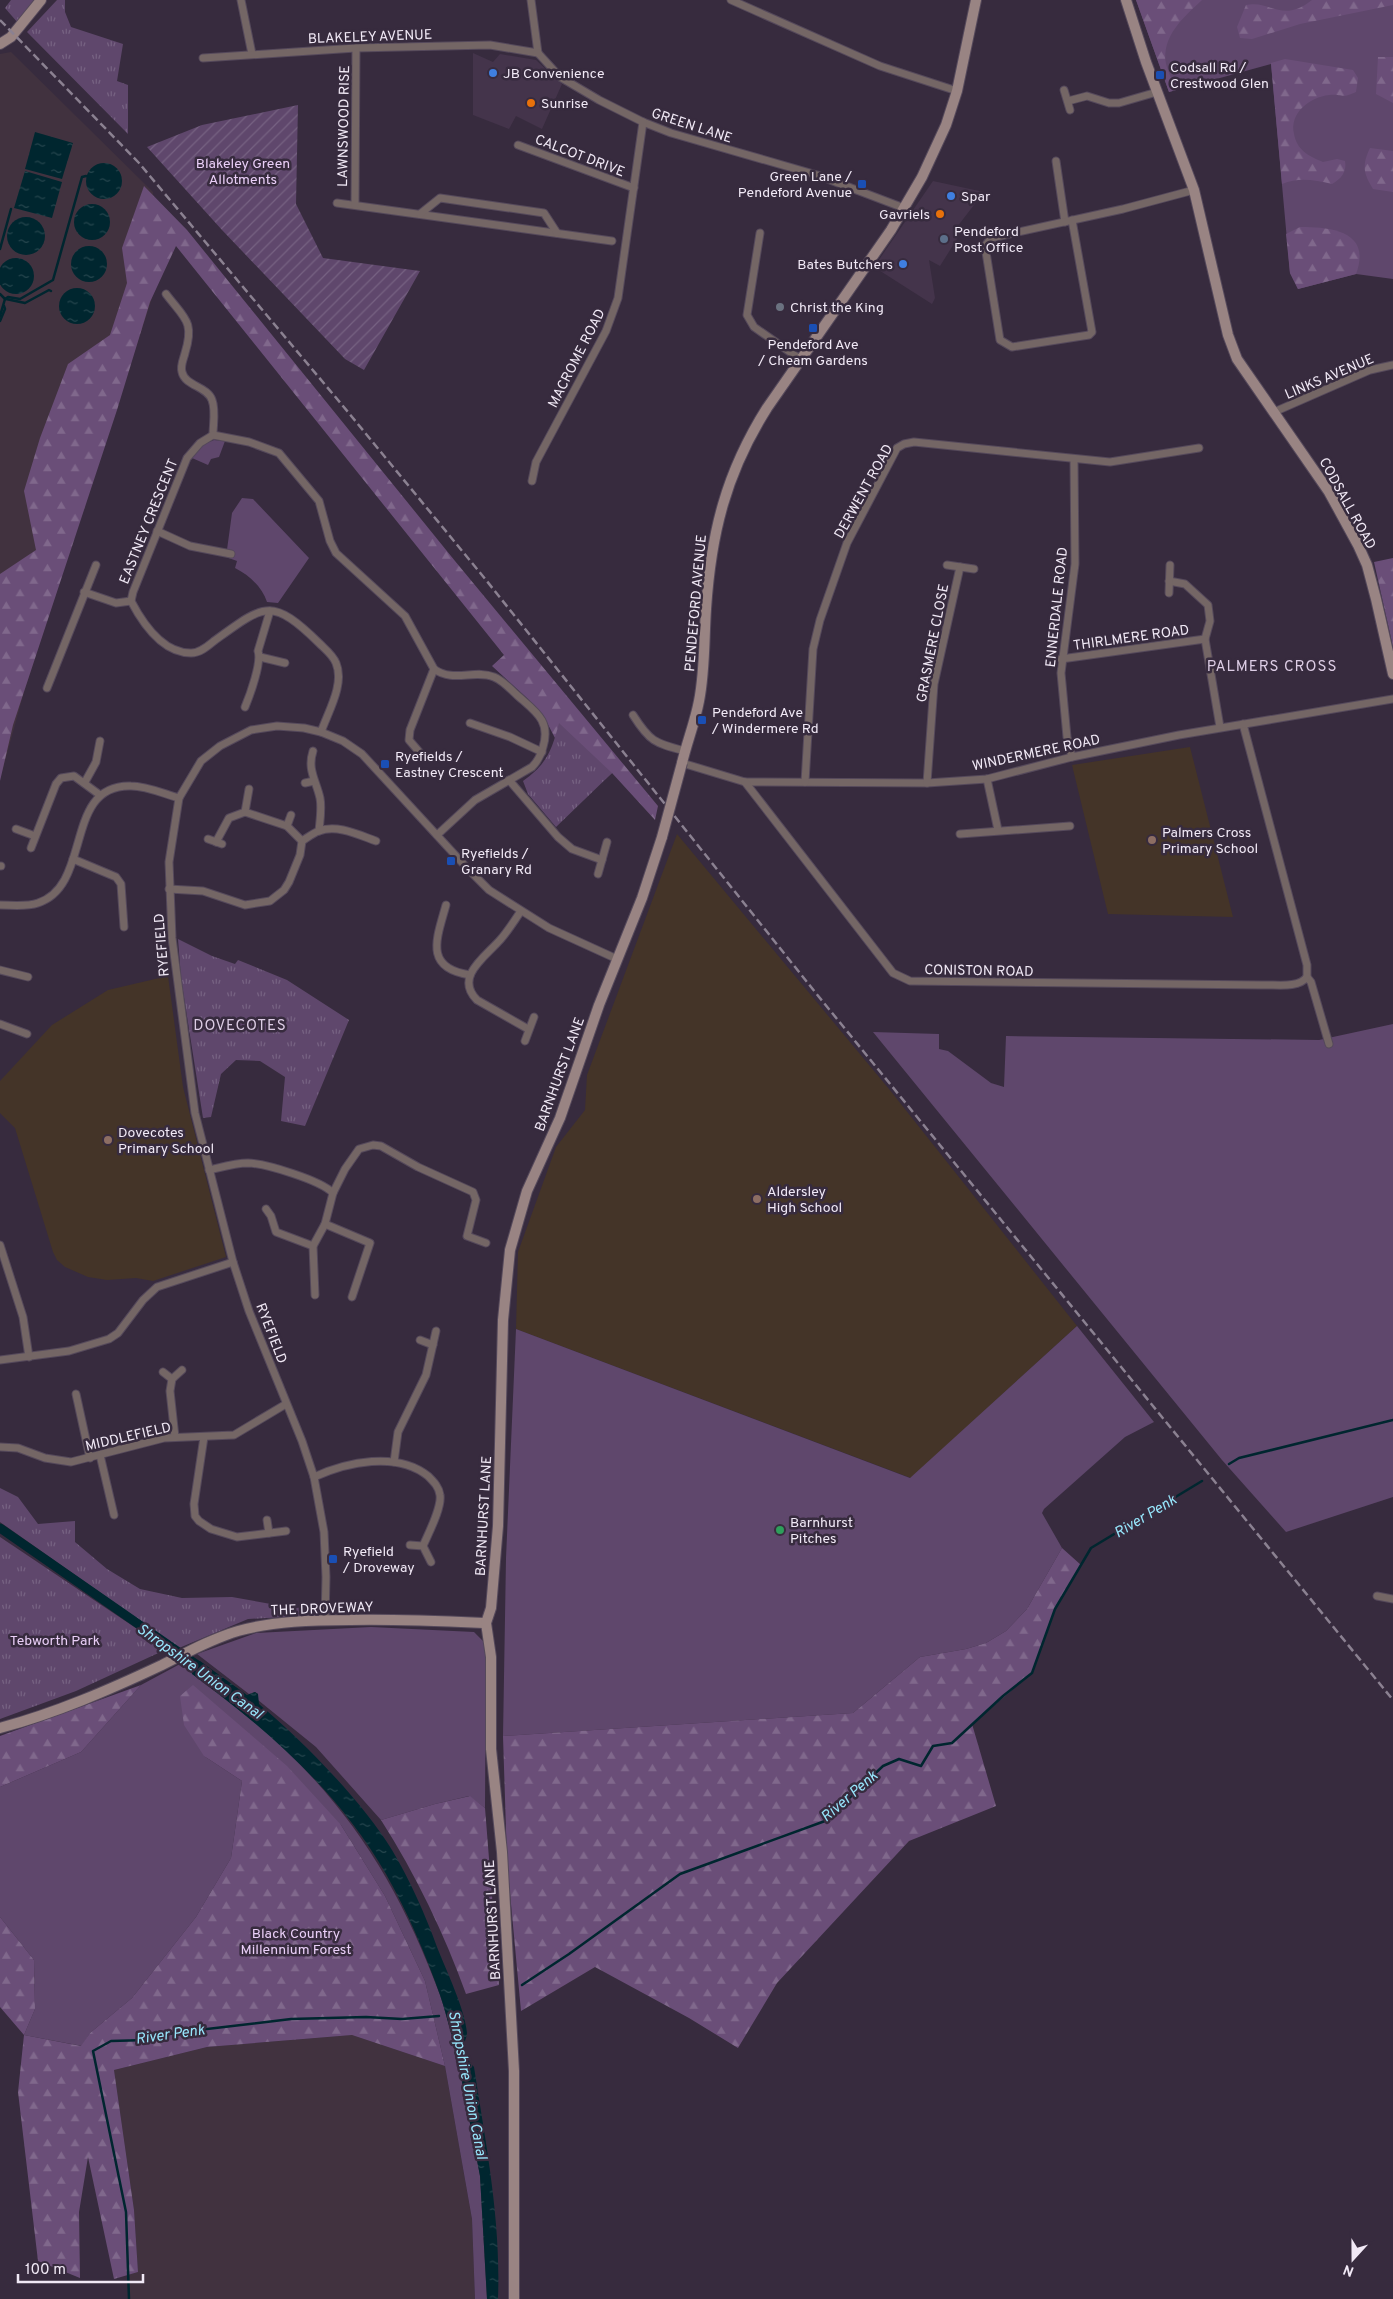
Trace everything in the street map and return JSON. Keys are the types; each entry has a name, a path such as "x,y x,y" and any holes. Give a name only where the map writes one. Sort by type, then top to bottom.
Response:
{"street":[{"path":"0,44 11,37 41,0"},
{"path":"241,0 252,54"},
{"path":"531,0 538,53"},
{"path":"731,0 880,66 957,91"},
{"name":"PENDEFORD AVENUE","path":"682,763 700,700 709,571 719,512 734,468 751,434 904,208 922,177 939,141 957,91 976,0"},
{"name":"CODSALL ROAD","path":"1126,0 1157,92 1194,190 1228,335 1238,359 1329,492 1358,545 1376,599 1393,674"},
{"name":"BLAKELEY AVENUE","path":"203,58 356,48 490,44 538,53"},
{"name":"LAWNSWOOD RISE","path":"355,205 356,48"},
{"name":"GREEN LANE","path":"538,53 560,77 643,122 689,138 817,175 904,208"},
{"path":"1064,90 1070,110"},
{"path":"1068,101 1087,96 1109,103 1119,103 1157,92"},
{"name":"MACROME ROAD","path":"532,481 536,462 606,331 618,298 643,122"},
{"name":"CALCOT DRIVE","path":"518,145 634,188"},
{"path":"1056,161 1068,221 1092,332 1089,335 1012,347 1000,340 985,246 991,238 998,235 1068,221 1194,190"},
{"path":"420,214 440,198 544,213 556,233"},
{"path":"337,203 612,241"},
{"path":"760,233 747,315 754,327 800,359"},
{"path":"166,294 189,325 190,334 182,373 187,380 208,392 213,402 213,435 249,442 279,453 289,462 319,500 330,542 336,553 405,616 434,669 446,675 492,676 502,682 539,716 546,728 542,752 532,767 475,800 437,835"},
{"name":"LINKS AVENUE","path":"1274,412 1370,370 1393,365"},
{"name":"EASTNEY CRESCENT","path":"213,435 200,443 186,458 132,592 131,601 151,631 164,645 179,652 193,654 203,650 249,616 259,611 270,611"},
{"name":"DERWENT ROAD","path":"805,782 813,649 820,620 847,543 897,448 914,442 1110,462 1198,448"},
{"name":"ENNERDALE ROAD","path":"1072,757 1067,737 1061,659 1075,564 1074,459"},
{"path":"157,531 190,546 231,554"},
{"path":"47,688 96,565"},
{"path":"1169,593 1170,565"},
{"name":"GRASMERE CLOSE","path":"947,566 974,569"},
{"name":"GRASMERE CLOSE","path":"927,783 934,684 960,567"},
{"path":"1169,581 1185,584 1208,605 1210,621 1205,639 1220,727"},
{"path":"84,592 116,603 131,601"},
{"path":"245,706 252,688 260,657 258,651 270,611 287,614 300,624 334,658 337,665 339,678 336,693 321,732"},
{"name":"THIRLMERE ROAD","path":"1061,659 1205,639"},
{"path":"260,657 285,664"},
{"path":"421,754 409,740 410,730 434,669"},
{"name":"WINDERMERE ROAD","path":"682,763 745,782 927,783 986,778 1072,757 1220,727 1393,699"},
{"path":"633,715 650,739 663,746 685,751"},
{"path":"470,723 510,737 542,752"},
{"path":"1243,724 1307,965 1307,977 1311,982 1329,1044"},
{"name":"RYEFIELD","path":"324,1620 326,1577 324,1532 314,1477 302,1441 249,1310 233,1262 195,1113 175,968 169,889 170,844 179,798 201,761 220,746 250,730 276,726 304,728 321,732 342,741 362,754 489,890 521,911 569,938 617,959"},
{"path":"85,782 96,762 100,741"},
{"path":"313,751 310,772 320,798 320,831"},
{"name":"BARNHURST LANE","path":"514,2299 514,2072 502,1852 491,1749 491,1657 486,1623 492,1608 498,1526 502,1320 510,1250 527,1191 560,1118 599,1005 642,898 662,838 682,763"},
{"path":"31,848 56,784 61,778 74,776 85,782 100,795"},
{"path":"986,778 998,830"},
{"path":"509,780 558,837 572,849 602,860"},
{"path":"305,783 314,781"},
{"name":"CONISTON ROAD","path":"745,782 893,973 910,981 1261,985 1301,983 1307,977"},
{"path":"0,905 30,905 47,899 60,887 73,859 89,811 100,795 109,790 131,786 179,798"},
{"path":"245,812 250,789"},
{"path":"208,839 219,843 229,818 245,812 287,826 302,841"},
{"path":"287,826 290,815"},
{"path":"960,834 1070,826"},
{"path":"16,829 35,836"},
{"path":"302,841 320,831 349,831 376,841"},
{"path":"169,889 203,891 245,905 270,901 284,890 289,882 300,855 302,841"},
{"path":"598,874 607,842"},
{"path":"73,859 116,877 121,884 124,927"},
{"path":"446,905 435,944 438,956 452,972 470,975"},
{"path":"521,911 505,934 473,968 470,975 469,989 477,1000 528,1029"},
{"path":"0,970 28,977"},
{"path":"525,1041 528,1029 534,1018"},
{"path":"0,1024 27,1034"},
{"path":"315,1295 313,1246 325,1224 333,1193 355,1153 365,1146 381,1146 418,1167 473,1192 476,1200 467,1236 486,1243"},
{"path":"210,1170 247,1163 268,1166 324,1186 333,1193"},
{"path":"266,1210 271,1216 276,1232 313,1246"},
{"path":"325,1224 370,1242 352,1297"},
{"path":"0,1246 23,1317 29,1357"},
{"path":"0,1360 69,1352 109,1340 118,1334 142,1300 157,1287 233,1262"},
{"path":"394,1462 398,1432 426,1375 436,1331"},
{"path":"420,1340 433,1344"},
{"path":"175,1437 170,1390 172,1379 182,1370"},
{"path":"163,1372 172,1379"},
{"path":"76,1394 90,1458"},
{"name":"MIDDLEFIELD","path":"0,1447 18,1448 57,1460 71,1462 175,1437 204,1437 239,1433 286,1404"},
{"path":"204,1437 194,1504 195,1516 199,1521 212,1529 237,1537 253,1537 286,1531"},
{"path":"100,1455 114,1515"},
{"path":"314,1477 362,1463 394,1462 423,1472 438,1487 441,1497 423,1546 431,1562"},
{"path":"267,1520 269,1533"},
{"path":"410,1545 423,1546"},
{"path":"1377,1596 1393,1599"},
{"name":"THE DROVEWAY","path":"0,1728 34,1719 68,1706 162,1665 195,1648 235,1632 264,1624 324,1620 407,1619 486,1623"}],"shaded area":[{"path":"11,52 153,192 153,295 24,692 0,779 0,54"},
{"path":"473,53 493,62 500,54 536,60 562,84 542,129 516,116 509,129 473,115"},
{"path":"933,181 984,192 957,227 962,231 940,266 929,260 935,298 932,304 874,267"},
{"name":"Palmers Cross Primary School","path":"1190,747 1233,917 1108,914 1072,765"},
{"name":"Aldersley High School","path":"677,834 889,1089 1077,1326 911,1478 516,1329 518,1252 556,1147 585,1110 587,1075"},
{"name":"Dovecotes Primary School","path":"168,976 183,1087 226,1257 153,1281 136,1278 107,1280 88,1277 65,1267 57,1260 53,1252 15,1128 0,1113 0,1081 52,1025 108,990"},
{"path":"352,2035 445,2066 472,2219 475,2299 129,2299 128,2275 138,2272 134,2210 114,2070 207,2047"}],"green space":[{"path":"11,0 35,0 18,23 5,8"},
{"path":"57,0 65,0 65,12 71,27 123,44 117,81 128,85 128,134 27,32"},
{"path":"1136,0 1393,0 1393,279 1356,274 1298,289 1290,273 1271,64 1169,92"},
{"path":"1136,0 1202,0 1181,20 1170,36 1167,45 1165,54 1166,64 1176,90 1169,92"},
{"path":"1312,0 1393,0 1393,5 1300,24 1252,39 1240,38 1237,27 1246,5 1263,5 1285,11 1302,7"},
{"path":"1378,57 1393,57 1393,103 1376,94"},
{"path":"1285,59 1353,70 1358,78 1356,92 1342,96 1322,96 1315,99 1302,107 1293,126 1295,140 1304,152 1323,162 1337,159 1345,161 1343,175 1332,184 1313,180 1301,180 1282,184 1271,63"},
{"name":"Blakeley Green Allotments","path":"298,105 296,204 323,258 420,271 364,370 345,359 222,230 147,147 202,125"},
{"path":"1370,148 1393,151 1393,192 1373,189 1365,169"},
{"path":"144,186 187,230 455,561 658,806 655,820 612,773 601,783 555,738 543,715 492,666 504,655 176,246 150,302 117,410 13,725 0,781 0,574 36,550 24,491 40,438 68,364 110,335 127,283 122,248"},
{"path":"1300,227 1324,228 1346,234 1353,240 1358,249 1359,260 1356,274 1298,289 1290,273 1286,234"},
{"path":"214,440 225,441 219,457 211,459 208,465 192,458 202,445"},
{"path":"242,498 253,499 309,558 278,603 267,602 262,591 254,582 235,568 237,561 226,557 232,513"},
{"path":"1393,558 1393,647 1374,562"},
{"path":"559,723 612,773 556,827 528,794 523,781 538,769 547,756"},
{"path":"178,939 212,956 235,964 238,960 287,980 349,1020 305,1126 281,1121 285,1077 260,1061 236,1060 221,1074 211,1117 203,1118 181,978"},
{"path":"1393,1024 1393,1497 1286,1532 1222,1460 873,1032 939,1034 939,1049 948,1051 991,1083 1004,1087 1006,1036 1319,1040"},
{"name":"Barnhurst Pitches","path":"1077,1326 1154,1422 1125,1437 1044,1509 1042,1513 1062,1548 1027,1609 1006,1631 986,1643 966,1649 920,1657 853,1713 503,1736 506,1558 516,1329 910,1478"},
{"path":"0,1488 18,1497 38,1524 75,1521 75,1542 107,1569 140,1589 182,1598 232,1597 293,1608 318,1607 314,1613 301,1616 248,1619 179,1648 0,1522"},
{"name":"Tebworth Park","path":"0,1537 167,1649 76,1691 0,1719"},
{"path":"1062,1548 1081,1565 1055,1609 1032,1673 972,1724 996,1806 909,1841 777,1983 738,2048 689,2018 595,1967 521,2011 507,1861 503,1736 853,1713 920,1657 966,1649 986,1643 1006,1631 1027,1609"},
{"path":"371,1627 474,1632 486,1644 485,1808 469,1796 381,1820 316,1747 258,1700 258,1694 255,1692 249,1694 197,1654 256,1633"},
{"path":"180,1664 275,1740 330,1797 374,1857 410,1923 440,1995 453,2039 461,2053 459,2066 480,2176 487,2299 475,2299 472,2219 445,2066 425,1981 385,1896 341,1825 204,1756 242,1781 231,1858 196,1917 132,1998 90,2033 82,2046 24,2035 35,2009 34,1960 0,1917 0,1787 81,1752 141,1685"},
{"path":"141,1685 81,1752 0,1787 0,1736"},
{"name":"Black Country Millennium Forest","path":"193,1685 287,1766 341,1825 385,1896 425,1981 445,2066 352,2035 207,2047 114,2070 134,2210 138,2272 114,2279 88,2157 79,2212 80,2278 38,2261 18,2092 24,2035 81,2046 90,2033 132,1998 196,1917 231,1858 242,1781 204,1756 184,1725 180,1696"},
{"path":"470,1796 485,1808 499,1985 466,1994 428,1905 406,1862 381,1820"},
{"path":"0,1917 34,1960 35,2009 24,2035 0,2007"}],"water":[{"path":"35,132 73,143 62,179 25,169"},
{"path":"104,163 111,164 117,168 121,174 121,188 117,194 111,198 104,199 97,198 91,194 87,188 86,181 87,174 91,168 97,164"},
{"path":"25,171 62,182 52,218 14,208"},
{"path":"92,204 99,205 105,209 109,215 109,229 105,235 99,239 92,240 85,239 79,235 75,229 74,222 75,215 79,209 85,205"},
{"path":"26,217 39,223 45,236 39,249 26,255 13,249 7,236 13,223"},
{"path":"89,246 96,247 102,251 106,257 106,271 102,277 96,281 89,282 82,281 76,277 72,271 71,264 72,257 76,251 82,247"},
{"path":"16,258 29,263 34,276 29,289 16,294 3,289 -2,276 3,263"},
{"path":"77,288 84,289 90,293 94,299 94,313 90,319 84,323 77,324 70,323 64,319 60,313 59,306 60,299 64,293 70,289"},
{"path":"200,1661 247,1695 255,1692 258,1694 259,1704 331,1772 379,1831 399,1861 417,1897 455,1990 466,2023 467,2033 464,2051 474,2067 492,2183 497,2240 498,2299 487,2299 480,2176 459,2066 461,2053 453,2038 442,2000 409,1918 386,1874 346,1816 324,1789 274,1740 192,1674 194,1662"}],"waterway":[{"path":"5,299 8,297 20,299 53,280 82,177 86,176"},
{"path":"0,249 11,209"},
{"path":"6,299 25,303 49,290 51,291"},
{"path":"0,294 5,299 0,316"},
{"path":"0,321 5,309 4,306"},
{"name":"River Penk","path":"1229,1464 1239,1458 1393,1420"},
{"name":"River Penk","path":"522,1985 569,1954 680,1874 825,1821 883,1766 899,1759 921,1766 933,1746 952,1743 1003,1696 1032,1673 1055,1609 1091,1548 1202,1481"},
{"name":"Shropshire Union Canal","path":"0,1528 203,1669"},
{"name":"River Penk","path":"129,2299 126,2212 93,2051 111,2041 147,2040 173,2033 291,2019 366,2017 402,2019 439,2016"}],"railway":[{"path":"0,20 139,163 348,412 486,580 815,992 1393,1700"}],"place":[{"name":"JB Convenience","path":"493,73"},
{"name":"Codsall Rd / Crestwood Glen","path":"1160,75"},
{"name":"Sunrise","path":"531,103"},
{"name":"Green Lane / Pendeford Avenue","path":"862,184"},
{"name":"Spar","path":"951,196"},
{"name":"Gavriels","path":"940,214"},
{"name":"Pendeford Post Office","path":"944,239"},
{"name":"Bates Butchers","path":"903,264"},
{"name":"Christ the King","path":"780,307"},
{"name":"Pendeford Ave / Cheam Gardens","path":"813,328"},
{"name":"Pendeford Ave / Windermere Rd","path":"702,720"},
{"name":"Ryefields / Eastney Crescent","path":"385,764"},
{"name":"Palmers Cross Primary School","path":"1152,840"},
{"name":"Ryefields / Granary Rd","path":"451,861"},
{"name":"Dovecotes Primary School","path":"108,1140"},
{"name":"Aldersley High School","path":"757,1199"},
{"name":"Barnhurst Pitches","path":"780,1530"},
{"name":"Ryefield / Droveway","path":"333,1559"}],"district":[{"name":"PALMERS CROSS","path":"1272,666"},
{"name":"DOVECOTES","path":"240,1025"}]}
